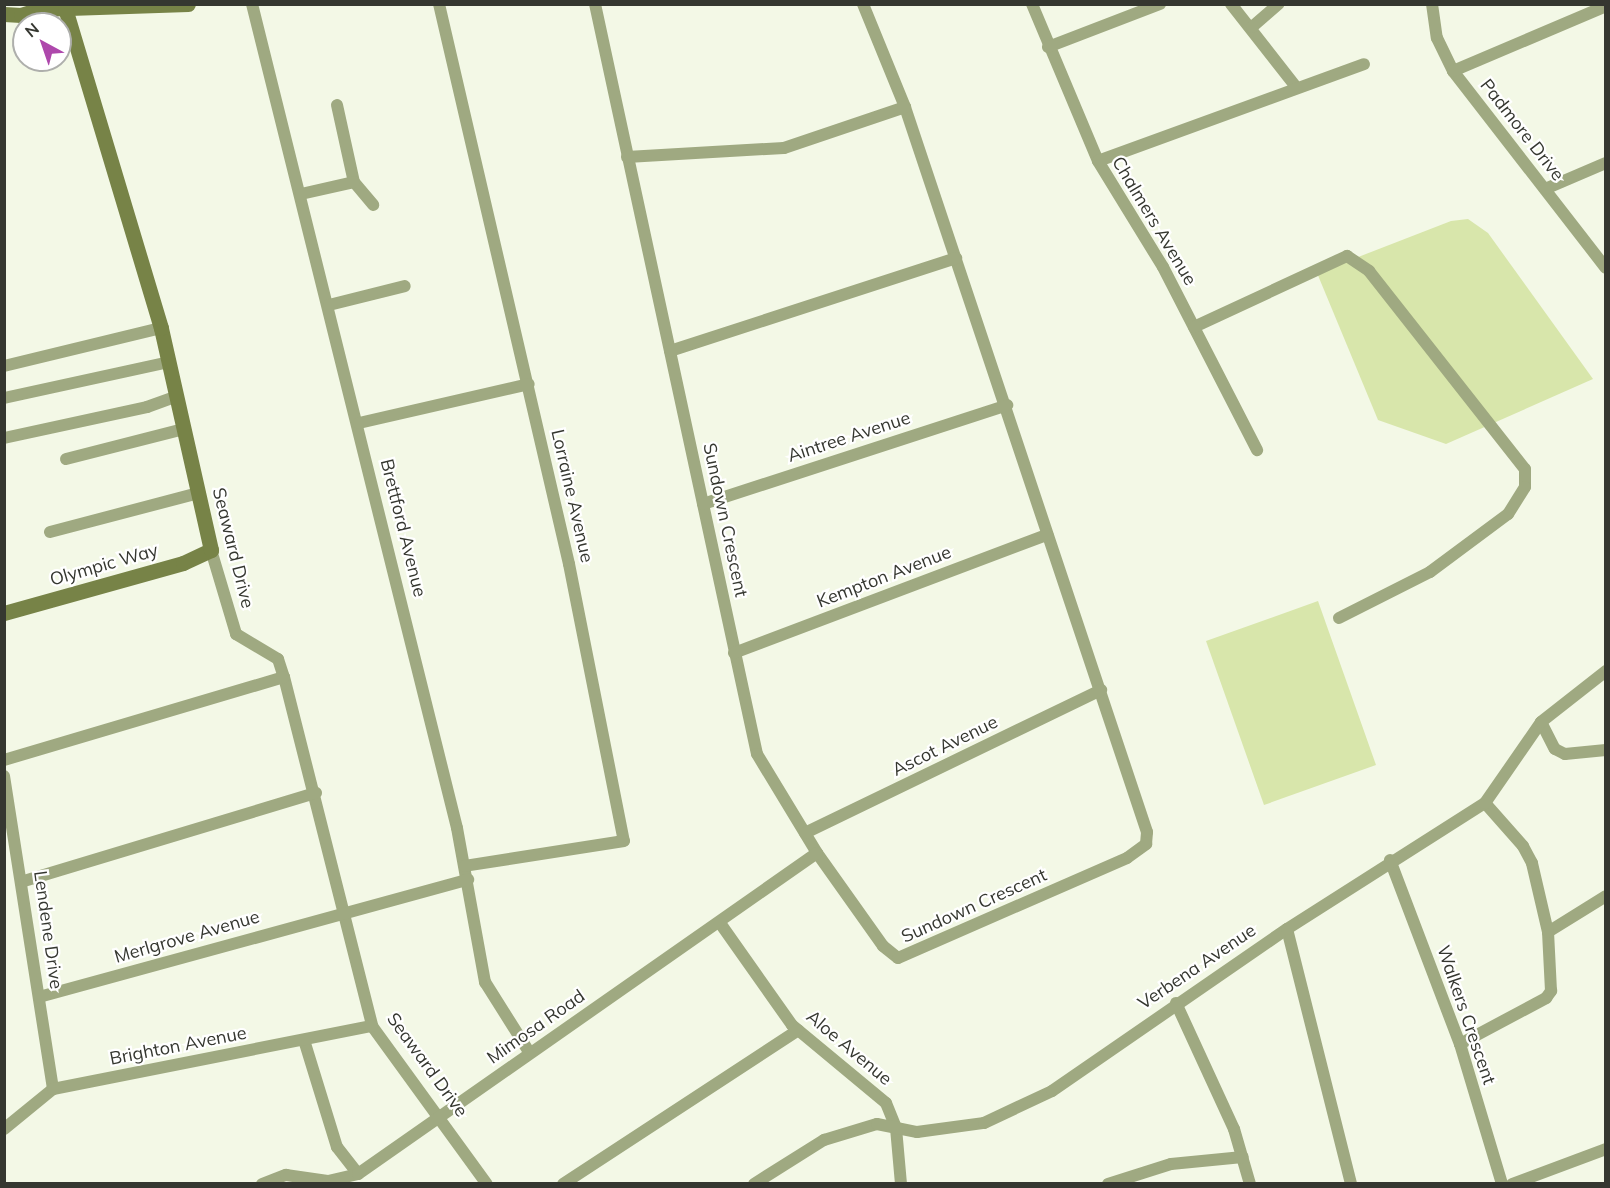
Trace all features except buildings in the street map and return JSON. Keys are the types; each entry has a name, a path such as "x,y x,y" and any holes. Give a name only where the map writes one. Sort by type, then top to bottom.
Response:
{"street":[{"path":"4,14 30,10 188,4"},
{"name":"Brettford Avenue","path":"252,4 359,423 465,866 485,982 530,1052"},
{"name":"Lorraine Avenue","path":"439,4 529,384 624,841 465,866"},
{"name":"Sundown Crescent","path":"595,4 704,504 734,653 758,754 817,853 883,946 898,958 1140,851 1146,844 1143,814 1047,535 1007,405 905,107 863,4"},
{"name":"Chalmers Avenue","path":"1032,4 1048,47 1098,161 1163,267 1257,450"},
{"path":"1048,47 1160,4"},
{"path":"1231,4 1252,27 1296,87"},
{"path":"1252,27 1278,4"},
{"name":"Padmore Drive","path":"1432,4 1437,38 1453,71 1605,268"},
{"path":"1453,71 1605,6"},
{"name":"Seaward Drive","path":"65,9 161,328 211,550 236,634 278,659 316,793 372,1026 487,1184"},
{"path":"1098,161 1364,64"},
{"path":"337,105 354,182 374,205"},
{"path":"627,157 784,148 905,107"},
{"path":"1545,189 1605,163"},
{"path":"301,194 354,182"},
{"path":"1194,327 1347,256 1369,271 1525,469 1525,487 1508,514 1430,572 1340,618"},
{"path":"670,351 956,258"},
{"path":"329,305 405,286"},
{"path":"4,366 161,328"},
{"path":"4,398 169,362"},
{"path":"359,423 529,384"},
{"path":"4,438 147,407 177,396"},
{"name":"Aintree Avenue","path":"704,504 1007,405"},
{"path":"66,459 184,429"},
{"path":"50,532 199,493"},
{"name":"Kempton Avenue","path":"734,653 1047,535"},
{"name":"Olympic Way","path":"4,613 183,563 211,550"},
{"name":"Verbena Avenue","path":"754,1184 824,1140 877,1124 917,1132 984,1123 1052,1090 1176,1003 1390,860 1485,803 1541,722 1605,671"},
{"path":"4,760 284,677"},
{"name":"Ascot Avenue","path":"805,834 1101,690"},
{"path":"1541,722 1556,748 1565,754 1605,750"},
{"name":"Lendene Drive","path":"4,776 24,881 53,1089"},
{"path":"24,881 316,793"},
{"path":"1460,1044 1546,998 1551,985 1548,932 1532,863 1523,846 1485,803"},
{"name":"Mimosa Road","path":"261,1184 286,1175 328,1181 358,1174 817,853"},
{"name":"Walkers Crescent","path":"1390,860 1460,1044 1502,1184"},
{"name":"Merlgrove Avenue","path":"39,997 468,880"},
{"path":"1548,932 1605,896"},
{"name":"Aloe Avenue","path":"720,923 759,983 798,1030 876,1093 889,1108 896,1128 901,1184"},
{"path":"1287,929 1351,1184"},
{"path":"1176,1003 1243,1157 1250,1184"},
{"name":"Brighton Avenue","path":"4,1130 53,1089 372,1026"},
{"path":"563,1184 798,1030"},
{"path":"304,1040 337,1147 358,1174"},
{"path":"1512,1184 1605,1149"},
{"path":"1108,1184 1171,1164 1243,1157"}],"green space":[{"path":"1468,219 1488,233 1593,379 1446,444 1378,420 1317,273 1451,221"},
{"path":"1318,601 1376,765 1264,805 1206,641"}]}
